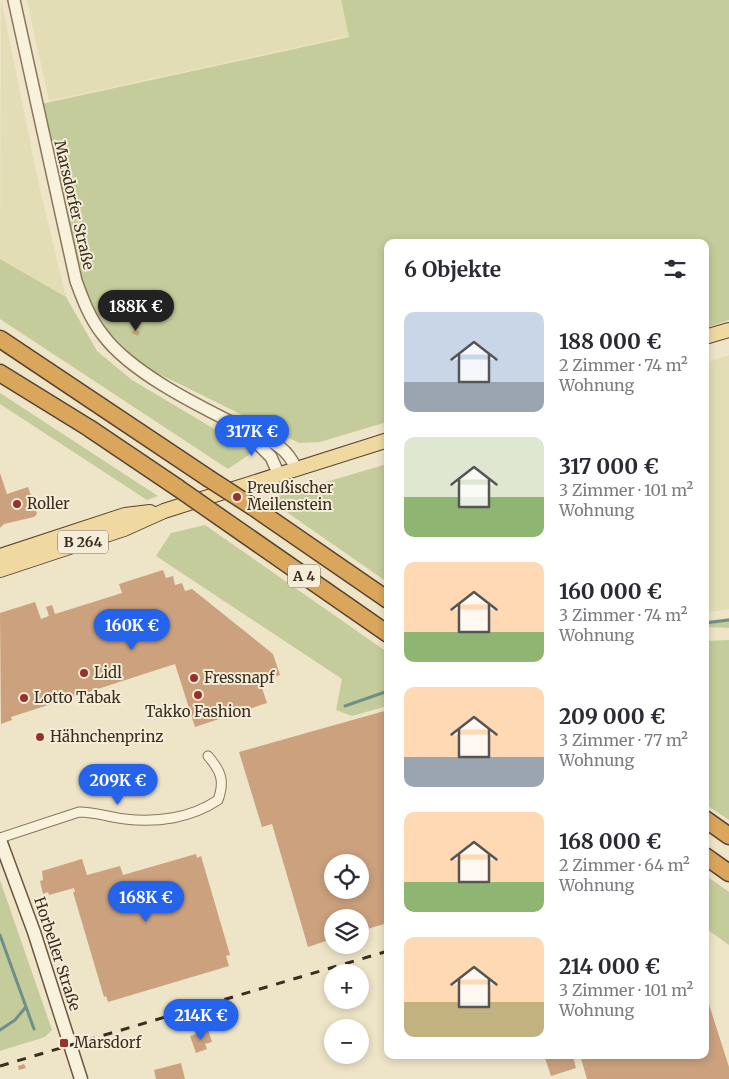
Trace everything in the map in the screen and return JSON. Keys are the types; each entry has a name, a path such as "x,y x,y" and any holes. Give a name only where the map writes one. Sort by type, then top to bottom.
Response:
{"highway":[{"name":"A 4","path":"0,339 384,597"},
{"name":"A 4","path":"0,373 89,428 384,631"},
{"path":"709,822 729,836"},
{"path":"709,859 729,873"}],"main road":[{"path":"709,336 729,330"},
{"name":"B 264","path":"0,570 124,529 164,511 384,441"},
{"name":"B 264","path":"0,556 125,516 164,511"},
{"name":"Horbeller Straße","path":"0,839 34,932 80,1079"}],"street":[{"name":"Marsdorfer Straße","path":"14,0 76,280 86,307 102,335 120,354 142,372 288,452 296,469"},
{"name":"Marsdorfer Straße","path":"242,428 270,456 278,475"},
{"name":"Horbeller Straße","path":"0,839 79,812 126,819 153,820 187,816 218,800 222,788 218,768 208,756"}],"shaded area":[{"path":"1,0 40,190 66,297 0,259"},
{"path":"27,0 341,0 349,36 49,101"},
{"path":"729,355 729,609 709,612 709,362"}],"green space":[{"path":"341,0 729,0 729,320 709,327 709,239 384,239 384,423 320,442 299,443 143,366 107,330 90,303 81,276 41,104 349,37"},
{"path":"0,259 66,297 97,351 132,380 253,452 228,469 0,319"},
{"path":"0,393 158,496 147,500 0,404"},
{"path":"384,465 384,580 268,499"},
{"path":"205,525 384,650 384,707 352,716 336,710 342,679 156,556 171,533"},
{"path":"729,618 729,628 709,627 709,620"},
{"path":"729,640 729,820 709,807 709,641"},
{"path":"709,878 729,892 729,945 709,931"},
{"path":"0,880 52,1030 45,1037 0,1051"}],"building":[{"path":"134,329 140,332 138,336 132,333"},
{"name":"Roller","path":"0,473 7,494 28,487 37,514 34,517 4,524 0,528"},
{"path":"163,570 166,578 173,576 175,585 182,583 185,591 192,589 273,654 280,675 260,682 267,703 195,727 175,664 11,717 12,720 1,724 0,613 35,602 41,619 49,616 46,607 52,605 55,614 122,593 119,584"},
{"path":"384,711 384,924 369,928 369,909 324,909 324,942 308,947 272,824 262,827 239,752"},
{"path":"196,854 197,858 201,856 230,955 226,956 229,966 108,1002 106,996 104,997 73,892 75,892 74,888 49,895 48,892 43,894 40,881 43,880 42,871 82,859 87,875 120,866 123,875"},
{"path":"709,1004 729,1067 729,1079 587,1079 581,1059 709,1059"},
{"path":"208,1030 212,1042 205,1044 207,1049 196,1053 190,1036"},
{"path":"545,1059 574,1059 576,1068 551,1076"},
{"path":"181,1063 185,1079 156,1079 154,1070"},
{"path":"24,1064 26,1068 19,1070 18,1066"}],"waterway":[{"path":"709,622 729,620"},
{"path":"345,706 384,692"},
{"path":"0,935 34,1029"},
{"path":"0,1030 15,1020 25,1008"}],"railway":[{"path":"0,1066 384,952"}],"place":[{"name":"Preußischer Meilenstein","path":"237,497"},
{"name":"Roller","path":"17,504"},
{"name":"Lidl","path":"84,673"},
{"name":"Fressnapf","path":"194,678"},
{"name":"Takko Fashion","path":"198,695"},
{"name":"Lotto Tabak","path":"24,698"},
{"name":"Hähnchenprinz","path":"40,737"},
{"name":"Marsdorf","path":"64,1043"}]}
